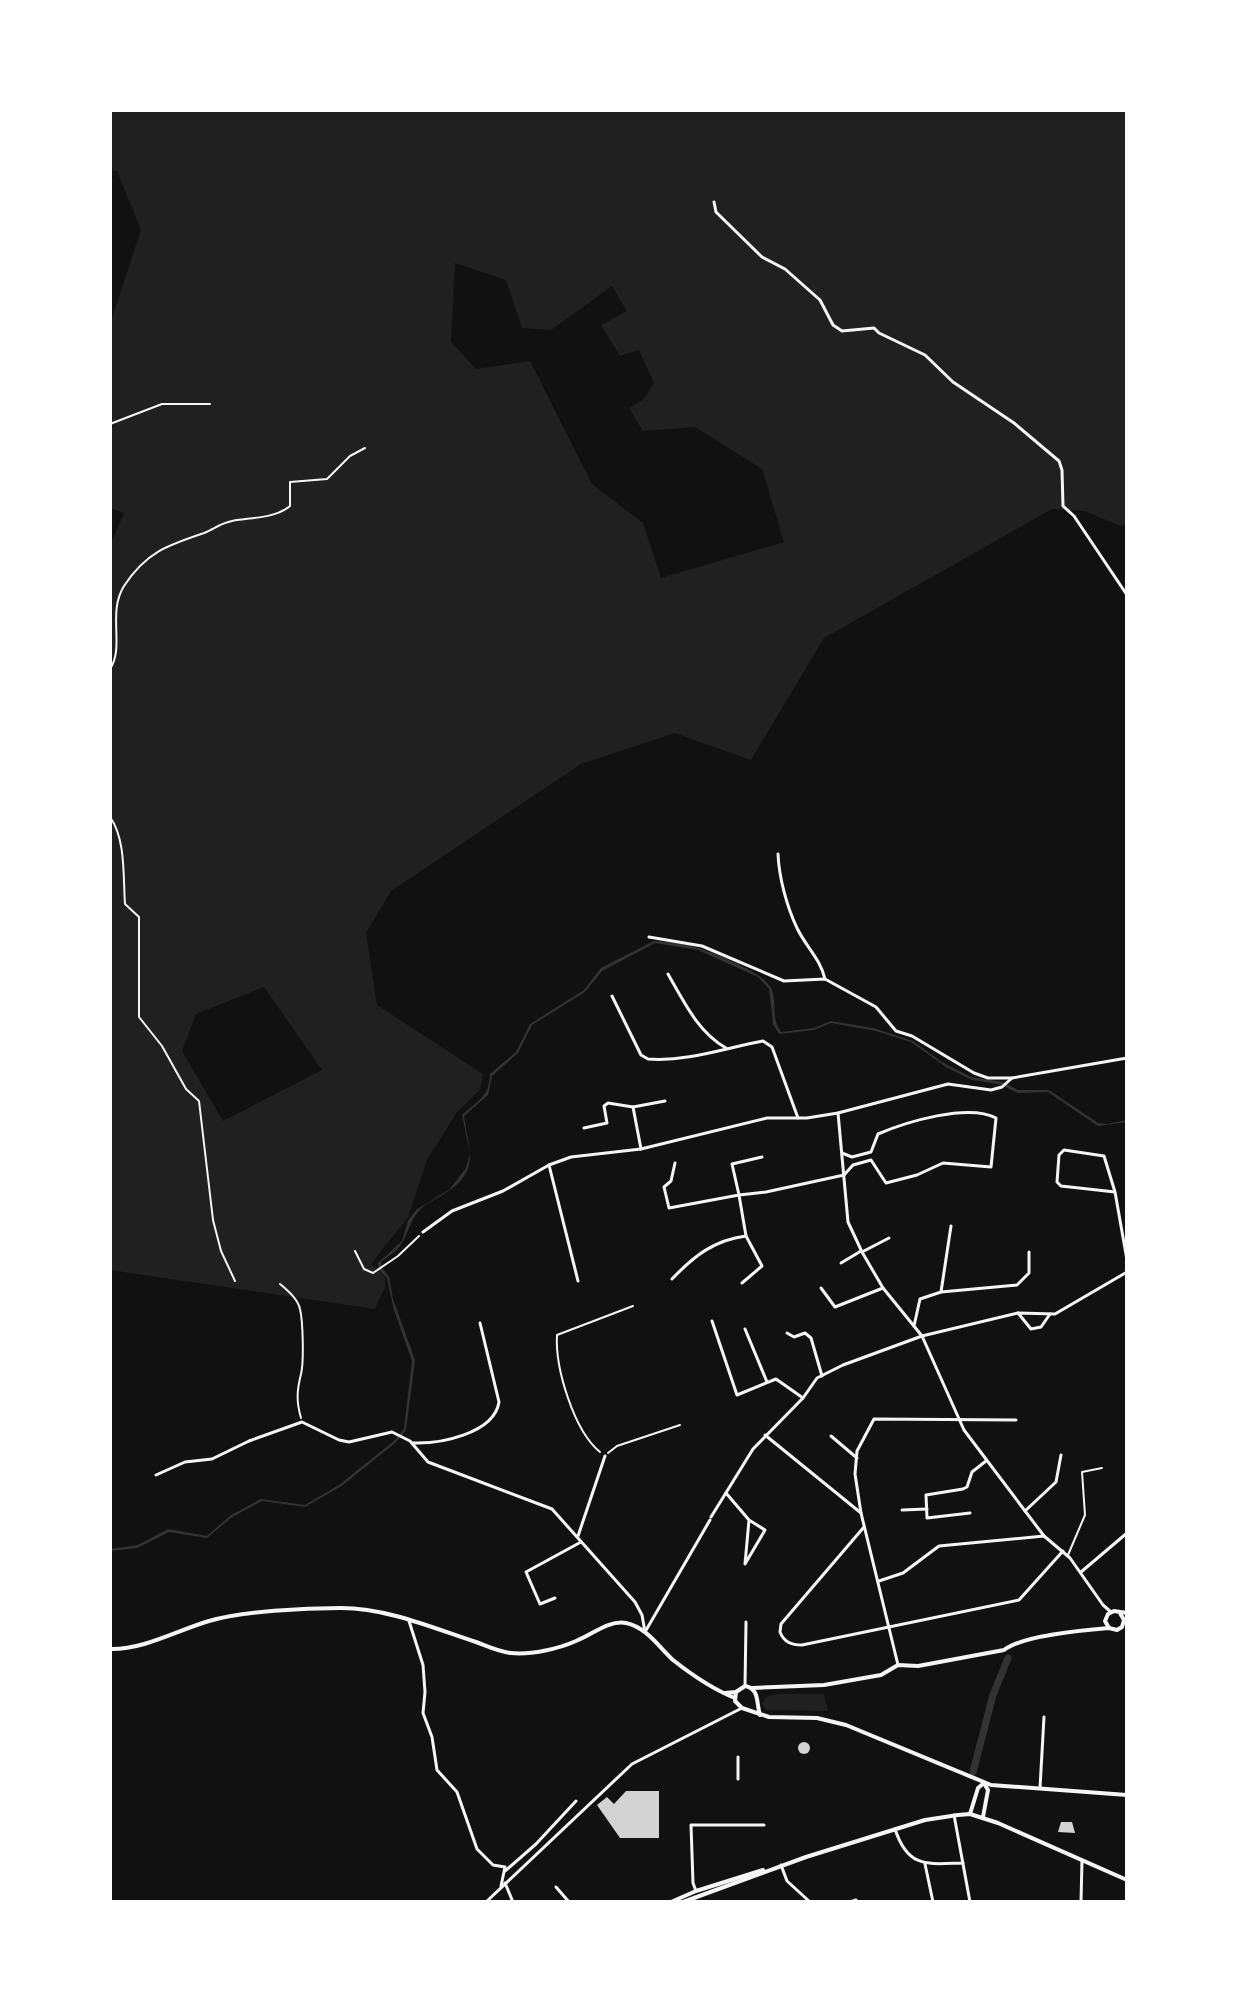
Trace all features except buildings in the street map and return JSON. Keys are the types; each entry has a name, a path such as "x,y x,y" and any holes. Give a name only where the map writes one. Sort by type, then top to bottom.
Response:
{"street":[{"path":"714,202 716,212 762,257 785,269 820,300 833,325 842,331 874,328 925,355 953,382 1014,423 1059,461 1063,506 1074,516 1127,595"},
{"path":"1127,706 1127,731"},
{"path":"778,854 779,872 798,929 819,961 825,979"},
{"path":"649,937 702,946 784,981 825,979 876,1007 896,1031 912,1036 981,1077 1011,1080 1127,1058"},
{"path":"668,974 699,1025 714,1041 726,1048"},
{"path":"612,996 641,1055 648,1059 705,1055 763,1041 772,1047 798,1118"},
{"path":"423,1232 452,1211 503,1191 549,1165 571,1157 641,1149 767,1118 838,1113 948,1084 991,1090 1011,1080"},
{"path":"584,1128 607,1123 604,1106 608,1103 633,1107 665,1101"},
{"path":"633,1107 641,1149"},
{"path":"960,1112 987,1113 996,1118 991,1167 943,1163 917,1175 886,1183 871,1160 878,1134 894,1127 960,1112"},
{"path":"838,1113 848,1222 861,1252 883,1288 922,1336 959,1421 1044,1536 1063,1551 1080,1572 1103,1605 1109,1628"},
{"path":"1115,1192 1061,1186 1057,1182 1059,1155 1064,1150 1104,1156 1115,1192 1127,1260"},
{"path":"842,1153 852,1157 871,1152"},
{"path":"742,1283 762,1266 746,1236 732,1164 762,1157"},
{"path":"675,1163 671,1181 664,1187 669,1208 844,1175 853,1165 871,1160"},
{"path":"549,1165 578,1281"},
{"path":"941,1292 951,1226"},
{"path":"672,1279 688,1262 723,1239 746,1236"},
{"path":"841,1263 889,1238"},
{"path":"914,1326 920,1299 929,1294 1017,1285 1029,1273 1029,1252"},
{"path":"1018,1313 1031,1329 1041,1327 1050,1314 1127,1272"},
{"path":"821,1288 835,1307 883,1288"},
{"path":"645,1632 753,1449 803,1398 817,1378 922,1336 1018,1313 1050,1314"},
{"path":"712,1321 737,1395 776,1379 803,1398"},
{"path":"412,1443 449,1440 469,1434 497,1411 499,1402 480,1323"},
{"path":"745,1329 767,1382"},
{"path":"787,1333 794,1337 805,1333 811,1338 822,1376"},
{"path":"898,1665 864,1527 855,1474 857,1458 874,1419 1016,1420"},
{"path":"156,1475 185,1462 212,1459 249,1441 302,1422 349,1442 388,1432 397,1434 412,1443 428,1462 552,1509 635,1602 642,1615 645,1632"},
{"path":"765,1435 861,1513"},
{"path":"831,1436 857,1458"},
{"path":"1025,1511 1056,1482 1061,1455"},
{"path":"555,1598 540,1604 526,1572 579,1540 605,1456"},
{"path":"970,1513 927,1518 926,1495 967,1487 972,1472 986,1461"},
{"path":"726,1493 749,1520 765,1530 745,1564 749,1520"},
{"path":"902,1510 927,1509"},
{"path":"864,1527 781,1624 780,1632 792,1645 1019,1600 1063,1551"},
{"path":"879,1581 903,1573 939,1546 1044,1536"},
{"path":"1080,1572 1126,1536"},
{"path":"110,1649 139,1644 211,1620 237,1615 340,1608 365,1609 511,1653 539,1652 574,1642 619,1622 645,1632 672,1658 722,1694 735,1697 742,1708"},
{"path":"745,1686 763,1689 771,1686 824,1685 881,1675 898,1665 918,1666 1004,1650 1011,1644 1090,1629 1114,1630 1122,1627 1126,1617 1120,1613 1108,1616 1090,1629"},
{"path":"409,1621 423,1665 423,1713 432,1737 437,1770 457,1792 477,1849 488,1862 503,1865 505,1871 501,1887"},
{"path":"731,1712 735,1697 745,1686 746,1622"},
{"path":"1122,1627 1127,1631"},
{"path":"752,1688 757,1696"},
{"path":"760,1715 756,1703 763,1689"},
{"path":"749,1709 756,1703"},
{"path":"486,1902 632,1764 742,1708 760,1715 832,1721 984,1783 1127,1795"},
{"path":"1040,1788 1044,1717"},
{"path":"738,1757 738,1779"},
{"path":"970,1814 978,1788 984,1783"},
{"path":"983,1817 988,1790 984,1783"},
{"path":"505,1871 536,1844 576,1801"},
{"path":"671,1902 895,1829 970,1814 1127,1880"},
{"path":"954,1815 970,1902"},
{"path":"697,1893 693,1883 691,1825 764,1825"},
{"path":"895,1829 910,1858 925,1864 963,1863"},
{"path":"1081,1902 1082,1860"},
{"path":"925,1864 933,1902"},
{"path":"781,1865 787,1881 810,1902"},
{"path":"505,1883 513,1902"},
{"path":"556,1887 569,1902"},
{"path":"683,1902 697,1893"},
{"path":"850,1902 856,1900"}],"lane":[{"path":"1068,1556 1085,1515 1082,1472 1102,1468"}],"path":[{"path":"110,424 162,404 210,404"},
{"path":"110,669 115,662 117,649 114,633 118,599 146,558 184,538 207,532 218,524 280,514 290,506 290,482 327,479 350,456 365,448"},
{"path":"110,817 120,846 125,904 139,917 139,1017 162,1046 186,1089 199,1101 213,1220 221,1251 235,1281"},
{"path":"355,1251 364,1269 373,1272 398,1256 423,1232"},
{"path":"280,1284 300,1308 302,1352 297,1395 302,1422"},
{"path":"633,1306 557,1335 562,1376 572,1406 586,1437 605,1456 617,1446 680,1425"}],"shaded area":[{"path":"110,110 1127,110 1127,524 1121,526 1084,511 1052,509 824,638 751,760 675,733 581,764 391,891 366,933 377,1005 483,1074 480,1090 457,1112 427,1160 408,1217 371,1264 385,1277 385,1287 375,1309 110,1270 110,545 124,513 110,508 110,324 141,230 117,171 110,170","holes":["455,263 506,280 522,328 551,330 612,286 627,311 601,325 620,356 639,350 654,383 643,400 629,408 643,431 695,427 762,469 784,542 661,578 643,523 592,484 530,361 476,369 451,342","264,987 322,1070 223,1121 182,1051 196,1014"]},
{"path":"654,941 699,949 736,963 759,976 772,990 776,1022 781,1032 814,1028 831,1021 873,1028 913,1041 942,1062 971,1077 1003,1082 1018,1090 1049,1090 1098,1123 1127,1120 1098,1126 1048,1092 1018,1093 999,1084 972,1080 946,1067 911,1042 876,1031 831,1023 814,1030 779,1034 773,1024 769,989 758,977 698,950 655,943 602,971 585,992 532,1025 518,1053 492,1076 488,1095 464,1116 470,1151 462,1115 485,1094 490,1074 516,1052 530,1024 584,990 601,968"},
{"path":"470,1154 468,1169 456,1186 420,1209 400,1246 381,1262 389,1277 393,1299 415,1360 406,1430 395,1443 343,1485 305,1507 262,1501 232,1517 207,1538 169,1532 137,1548 110,1551 138,1545 168,1529 207,1536 231,1515 261,1499 305,1505 339,1485 394,1441 404,1429 412,1361 394,1310 387,1278 379,1270 378,1263 402,1241 408,1221 416,1210 450,1189 466,1168"},
{"path":"776,1694 824,1694 828,1711 766,1710 762,1704 766,1697"}],"waterway":[{"path":"973,1772 993,1695 1008,1658"}]}
